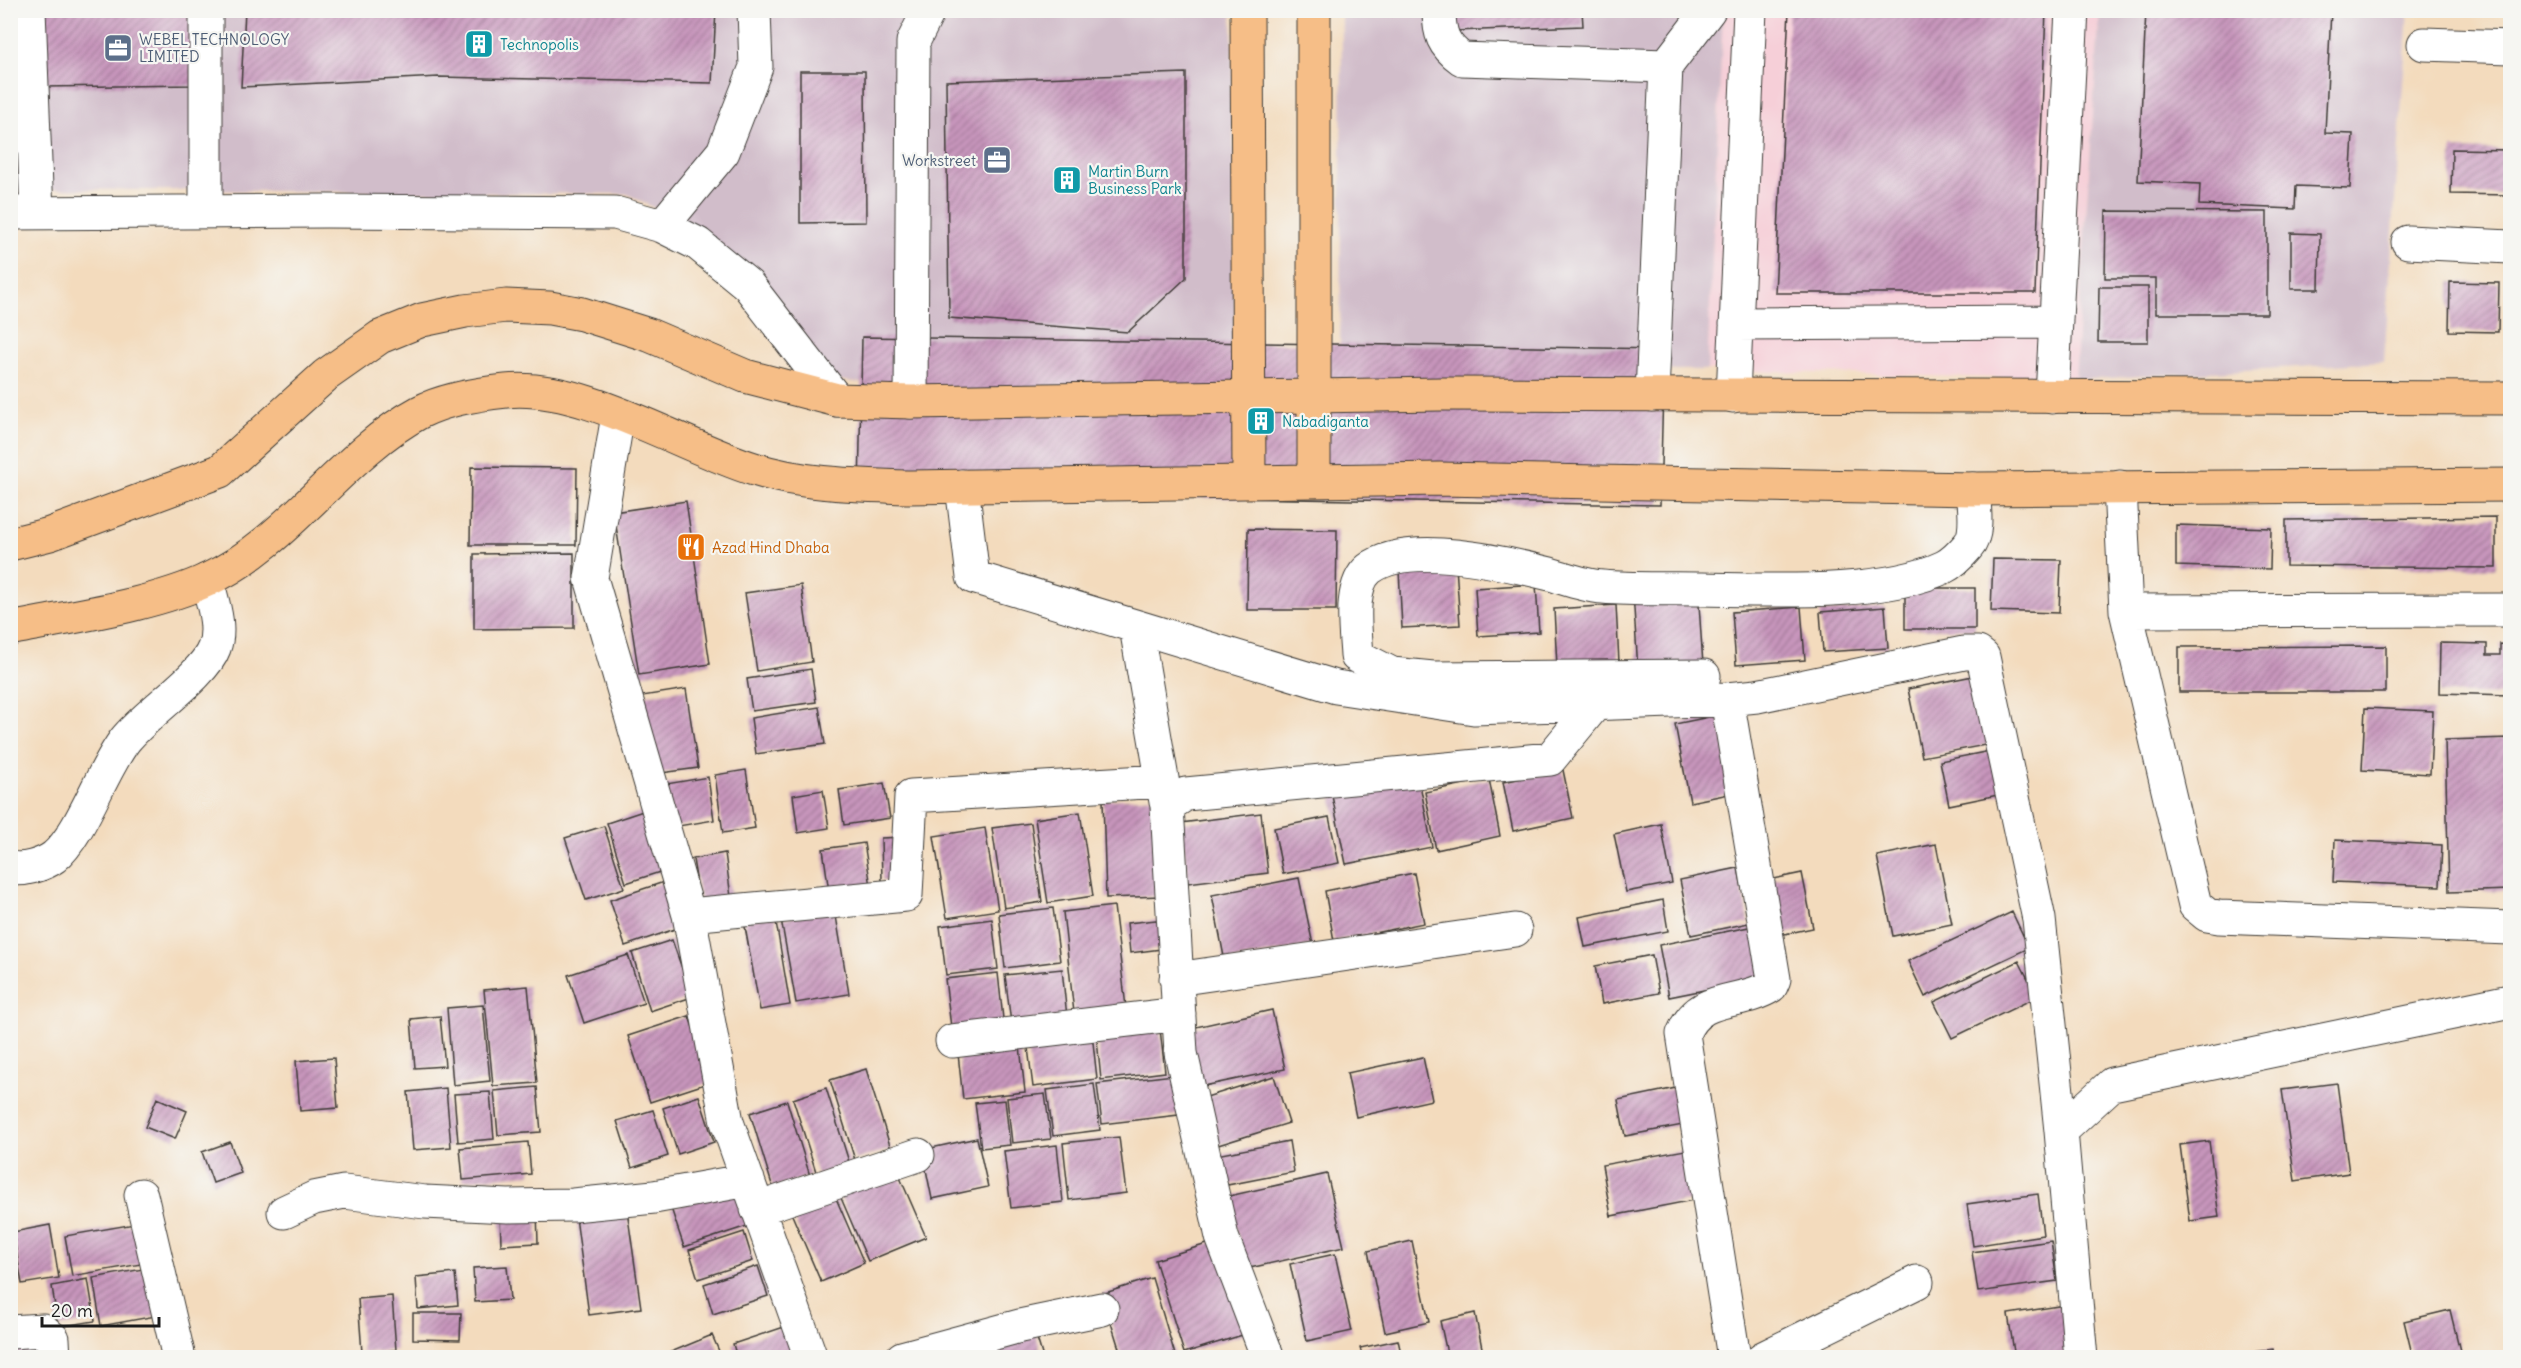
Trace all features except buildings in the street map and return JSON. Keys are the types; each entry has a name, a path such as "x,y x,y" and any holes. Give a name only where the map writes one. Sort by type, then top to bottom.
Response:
{"main road":[{"path":"1247,10 1249,482"},
{"path":"1314,10 1314,481"},
{"path":"10,544 50,534 220,471 326,375 380,337 422,321 465,311 506,306 550,308 582,314 649,335 745,376 837,400 911,402 1313,396 1652,395 2511,398"},
{"path":"10,629 170,593 207,580 246,556 379,441 420,412 447,402 509,391 562,396 618,414 715,456 793,480 830,484 962,486 1440,479 1973,489 2511,485"}],"street":[{"path":"29,10 24,213 615,213 662,226 698,244 748,285 837,400"},
{"path":"206,10 206,212"},
{"path":"662,226 723,152 756,67 754,10"},
{"path":"911,402 913,42 928,10"},
{"path":"1439,10 1440,36 1448,48 1462,59 1665,66"},
{"path":"1652,395 1665,66 1709,10"},
{"path":"1732,396 1750,10"},
{"path":"2052,396 2072,10"},
{"path":"2424,44 2511,47"},
{"path":"2408,243 2511,247"},
{"path":"1736,324 2056,322"},
{"path":"618,414 591,578 689,915 727,1122 811,1358"},
{"path":"962,486 973,577 1336,687 1474,708 1727,699 1757,696 1978,653 1983,657 2039,919 2081,1358"},
{"path":"2120,487 2126,611 2195,905 2207,915 2219,917 2511,928"},
{"path":"1704,676 1433,678 1392,674 1357,656 1354,603 1360,584 1368,570 1392,557 1433,555 1481,559 1600,587 1781,590 1885,583 1917,577 1947,566 1970,544 1974,521 1973,489"},
{"path":"10,868 40,865 54,856 69,840 110,760 128,737 205,663 215,647 218,629 207,580"},
{"path":"2126,611 2511,609"},
{"path":"1136,627 1165,793 1181,1053 1222,1237 1268,1358"},
{"path":"1727,699 1774,979 1772,986 1761,993 1718,1002 1690,1017 1683,1034 1734,1358"},
{"path":"689,915 906,895 911,796 1186,794 1550,759 1596,702"},
{"path":"1176,979 1515,930"},
{"path":"2061,1131 2112,1084 2511,1001"},
{"path":"952,1041 1179,1014"},
{"path":"284,1212 314,1198 344,1192 425,1202 508,1206 573,1205 654,1197 753,1195 918,1155"},
{"path":"141,1195 180,1358"},
{"path":"1763,1358 1917,1282"},
{"path":"902,1358 1020,1326 1102,1309"},
{"path":"10,1332 43,1330 53,1339 54,1358"}],"shaded area":[{"path":"18,11 1232,11 1236,381 881,386 794,374 708,236 627,194 18,189"},
{"path":"1342,11 1723,11 1707,370 1340,370"},
{"path":"1723,11 2100,11 2075,380 1707,370"},
{"path":"2100,11 2408,11 2384,362 2075,380"}],"place":[{"name":"Technopolis","path":"479,44"},
{"name":"WEBEL TECHNOLOGY LIMITED","path":"118,48"},
{"name":"Workstreet","path":"997,160"},
{"name":"Martin Burn Business Park","path":"1067,180"},
{"name":"Nabadiganta","path":"1261,421"},
{"name":"Azad Hind Dhaba","path":"691,547"}]}
